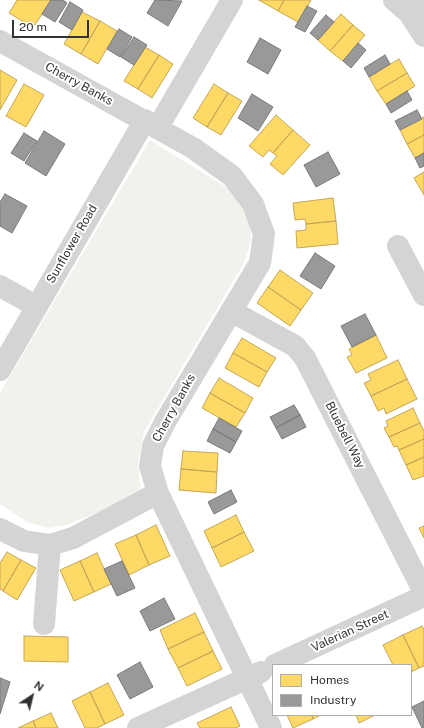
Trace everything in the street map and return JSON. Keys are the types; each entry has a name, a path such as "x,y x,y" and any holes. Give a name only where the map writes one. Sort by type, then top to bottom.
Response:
{"street":[{"path":"151,123 232,0"},
{"path":"409,4 424,36"},
{"name":"Cherry Banks","path":"0,41 151,123 193,148 232,176 253,204 264,234 260,262 181,393 153,446 150,466 158,494 271,728"},
{"name":"Sunflower Road","path":"0,370 36,306 151,123"},
{"path":"398,246 424,295"},
{"path":"0,286 36,306"},
{"name":"Bluebell Way","path":"231,311 295,346 306,358 424,592"},
{"path":"0,529 24,541 50,545 73,538 158,494"},
{"path":"44,624 50,545"},
{"name":"Valerian Street","path":"278,664 424,596"},
{"name":"Valerian Street","path":"138,728 272,667"}],"shaded area":[{"path":"150,140 229,189 243,205 250,222 251,240 245,261 144,432 138,462 141,495 66,525 49,528 29,523 0,504 0,393"}],"building: Homes":[{"path":"17,0 51,0 35,25 29,21 27,24 9,13"},
{"path":"259,0 284,0 278,11"},
{"path":"284,0 311,0 298,22 278,11"},
{"path":"82,12 100,21 81,54 64,44"},
{"path":"341,14 353,25 330,51 318,40"},
{"path":"100,21 117,31 98,64 81,54"},
{"path":"353,25 365,35 343,61 330,51"},
{"path":"145,47 159,55 138,89 124,81"},
{"path":"159,55 173,64 152,98 138,89"},
{"path":"399,59 407,73 377,91 369,77"},
{"path":"0,70 17,80 0,110"},
{"path":"407,73 415,86 386,104 377,91"},
{"path":"24,84 44,95 26,127 6,116"},
{"path":"214,84 228,93 207,127 193,118"},
{"path":"228,93 242,101 221,135 207,127"},
{"path":"276,115 293,130 273,153 269,150 263,157 249,146"},
{"path":"424,117 424,135 407,144 400,130"},
{"path":"293,130 310,145 283,175 270,164 277,156 273,153"},
{"path":"424,135 424,153 415,158 407,144"},
{"path":"424,172 424,195 414,178"},
{"path":"333,198 336,221 306,224 305,219 295,220 293,203"},
{"path":"336,221 338,244 297,248 296,231 306,230 306,224"},
{"path":"280,270 313,293 301,310 268,287"},
{"path":"268,287 301,310 290,326 257,303"},
{"path":"376,335 387,358 356,373 347,357 352,355 349,349"},
{"path":"242,338 276,358 267,372 233,353"},
{"path":"233,353 267,372 259,387 225,368"},
{"path":"398,360 407,379 371,396 364,383 371,380 368,374"},
{"path":"219,378 253,398 245,413 210,393"},
{"path":"407,379 417,399 386,414 384,408 378,411 371,396"},
{"path":"210,393 245,413 236,427 202,408"},
{"path":"413,408 420,423 389,437 384,428 388,426 386,421"},
{"path":"420,423 424,431 424,439 399,450 397,446 394,447 389,437"},
{"path":"424,439 424,457 406,465 399,450"},
{"path":"183,451 218,453 217,472 181,469"},
{"path":"424,457 424,476 413,480 406,465"},
{"path":"181,469 217,472 216,493 179,490"},
{"path":"236,515 244,532 212,548 204,531"},
{"path":"156,525 170,556 149,565 136,535"},
{"path":"424,526 424,538 419,528"},
{"path":"244,532 254,551 221,567 212,548"},
{"path":"136,535 149,565 129,575 115,544"},
{"path":"7,552 21,560 3,591 0,589 0,563"},
{"path":"97,553 111,584 94,592 80,561"},
{"path":"21,560 36,568 17,600 3,591"},
{"path":"80,561 94,592 74,601 60,570"},
{"path":"195,613 204,632 168,649 160,630"},
{"path":"422,626 424,629 424,666 419,668 403,635"},
{"path":"204,632 213,651 178,668 168,649"},
{"path":"403,635 419,668 412,672 412,664 392,664 383,645"},
{"path":"24,636 68,637 68,662 24,661"},
{"path":"213,651 222,669 187,686 178,668"},
{"path":"108,683 124,715 105,724 90,692"},
{"path":"90,692 105,724 97,728 85,728 72,701"},
{"path":"231,707 240,726 236,728 200,728 197,723"},
{"path":"51,713 58,728 36,728 33,721"},
{"path":"287,716 312,716 313,719 293,728"},
{"path":"312,716 319,716 313,719"},
{"path":"356,716 373,716 359,723"},
{"path":"33,721 36,728 18,728"}],"building: Industry":[{"path":"51,0 63,0 67,3 55,22 42,14"},
{"path":"155,0 182,1 168,26 147,13"},
{"path":"70,2 83,10 72,30 59,22"},
{"path":"307,6 317,11 305,32 295,27"},
{"path":"326,15 334,22 318,40 310,33"},
{"path":"119,29 132,37 120,57 107,49"},
{"path":"134,37 147,45 134,65 121,57"},
{"path":"260,38 281,50 268,74 247,62"},
{"path":"358,43 366,50 351,68 343,61"},
{"path":"385,55 390,64 369,77 364,68"},
{"path":"407,91 412,100 391,113 386,104"},
{"path":"252,94 273,107 258,131 238,118"},
{"path":"417,110 422,119 400,130 395,121"},
{"path":"44,131 65,144 46,176 25,163"},
{"path":"24,133 37,141 24,161 11,153"},
{"path":"328,152 340,174 316,187 304,165"},
{"path":"424,153 424,166 420,168 415,158"},
{"path":"5,194 27,206 12,233 0,226 0,202"},
{"path":"315,253 335,266 321,289 300,276"},
{"path":"365,314 376,335 352,347 341,326"},
{"path":"294,405 300,415 276,428 270,417"},
{"path":"300,415 306,427 282,439 276,428"},
{"path":"219,418 242,431 236,442 213,429"},
{"path":"213,429 236,442 230,453 207,441"},
{"path":"231,490 237,502 214,514 208,502"},
{"path":"122,561 135,588 117,596 104,569"},
{"path":"164,598 175,619 150,631 140,611"},
{"path":"140,662 153,687 130,699 117,675"},
{"path":"0,678 10,682 0,714"},
{"path":"424,701 424,728 422,728 412,707"}]}
